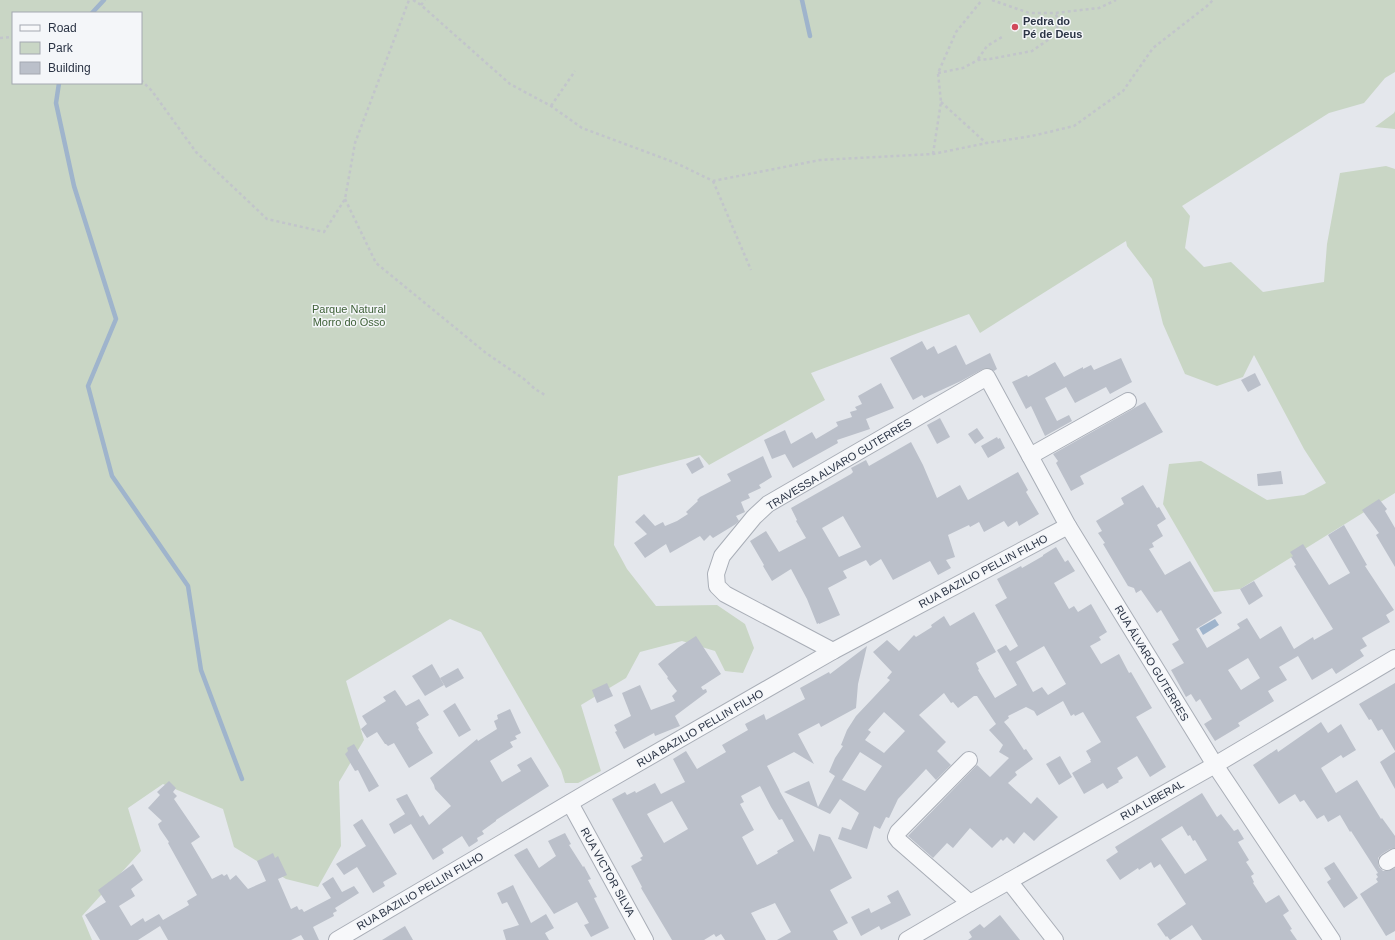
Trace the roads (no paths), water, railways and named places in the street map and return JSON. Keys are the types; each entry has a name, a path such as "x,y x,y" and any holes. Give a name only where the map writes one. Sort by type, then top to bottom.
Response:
{"street":[{"name":"RUA ÁLVARO GUTERRES","path":"987,377 1068,526 1215,765 1332,940"},
{"name":"TRAVESSA ALVARO GUTERRES","path":"833,651 725,594 717,586 716,574 722,556 754,517 768,504 987,377"},
{"path":"1030,456 1128,401"},
{"name":"RUA BAZILIO PELLIN FILHO","path":"337,940 833,651 1068,526"},
{"name":"RUA LIBERAL","path":"908,940 970,903 1215,765 1395,658"},
{"path":"969,760 898,832 896,837 970,903"},
{"name":"RUA VICTOR SILVA","path":"570,803 645,940"},
{"path":"1009,881 1055,940"}],"water":[{"path":"1215,619 1219,625 1203,635 1199,628"}],"waterway":[{"path":"93,12 104,0"},
{"path":"802,0 810,36"},
{"path":"59,84 56,103 74,186 116,319 88,386 112,476 188,586 201,670 242,779"}],"place":[{"name":"Pedra do Pé de Deus","path":"1015,27"}],"park label":[{"name":"Parque Natural Morro do Osso","path":"349,315"}]}
